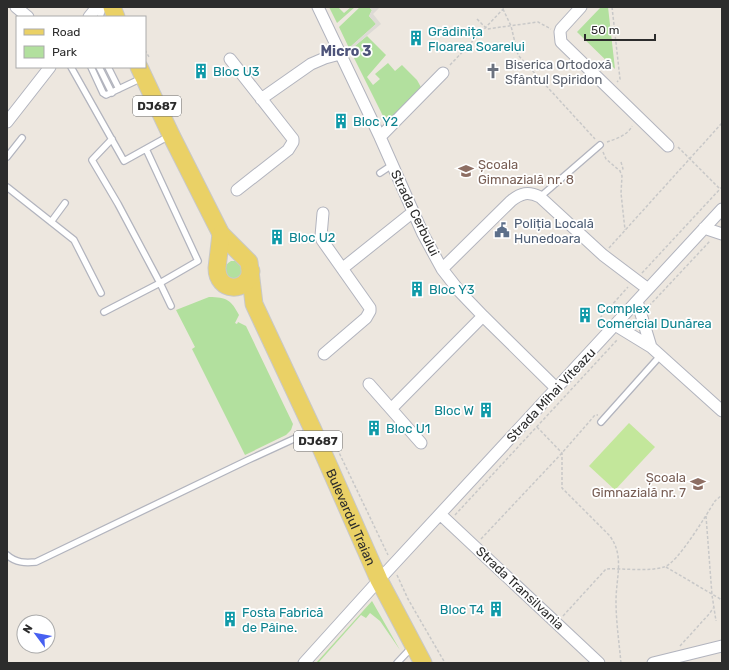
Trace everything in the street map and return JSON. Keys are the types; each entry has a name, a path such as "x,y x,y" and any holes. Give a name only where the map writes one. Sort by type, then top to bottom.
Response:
{"main road":[{"name":"DJ687","path":"142,72 171,135 221,234 247,263"},
{"name":"Bulevardul Traian","path":"221,234 217,273 224,284 232,287 254,304"},
{"path":"218,265 220,260 233,254 247,263 248,279 245,283 237,287 232,287"},
{"name":"Bulevardul Traian","path":"247,263 254,304 313,430 378,580 423,663"}],"street":[{"path":"16,7 27,16"},
{"path":"90,16 97,7"},
{"name":"Strada Cerbului","path":"318,7 380,137 423,234 442,269 460,292 556,388"},
{"path":"581,7 564,25 560,32 561,42 671,147"},
{"path":"261,99 311,64 340,54"},
{"path":"230,59 294,142 288,150 238,190"},
{"path":"7,122 49,68"},
{"path":"380,137 443,73"},
{"path":"442,269 516,196 526,193 534,194 540,197 603,255 648,289"},
{"name":"Strada Mihai Viteazu","path":"304,663 378,580 722,209"},
{"path":"343,268 413,212"},
{"path":"323,213 321,236 369,305 370,311 366,318 324,354"},
{"path":"704,228 720,233"},
{"path":"637,302 650,347"},
{"path":"391,409 483,316"},
{"path":"615,325 650,347 722,411"},
{"path":"369,384 421,443"},
{"name":"Strada Transilvania","path":"440,514 599,663"},
{"path":"654,663 722,646"}],"lane":[{"path":"72,68 124,161 171,135"},
{"path":"91,68 103,93 106,95 119,89 142,72"},
{"path":"100,68 112,93"},
{"path":"108,68 119,89"},
{"path":"7,157 22,138"},
{"path":"112,139 92,160 118,204 171,306"},
{"path":"540,197 600,145"},
{"path":"104,312 160,283 198,261 146,149"},
{"path":"380,173 392,165"},
{"path":"7,187 74,240 101,293"},
{"path":"51,222 65,203"},
{"path":"603,420 660,356"},
{"path":"7,555 11,559 22,563 36,562 313,430"},
{"path":"398,662 413,646"}],"path":[{"path":"443,73 505,7"},
{"path":"611,90 620,79 612,7"},
{"path":"503,9 511,26 518,55 600,145 606,159 620,171 622,176 621,193 625,230"},
{"path":"477,18 487,29 538,22 560,32"},
{"path":"600,145 620,137 631,129 636,115"},
{"path":"603,255 722,123"},
{"path":"600,318 721,188 677,145 671,147"},
{"path":"620,171 623,169 621,162"},
{"path":"641,315 720,233"},
{"path":"449,522 625,331"},
{"path":"475,546 562,453 595,415 599,415 603,420"},
{"path":"537,427 562,453 562,488 610,535 616,543 619,568 616,600 621,663"},
{"path":"556,623 606,569 651,569 666,567 679,554 715,501 722,495"},
{"path":"706,516 713,606 716,621"},
{"path":"666,567 722,600"},
{"path":"668,659 710,613 713,606"}],"green space":[{"path":"329,7 338,7 344,13 351,7 355,7 337,23"},
{"path":"360,7 369,7 372,10 369,16 376,24 349,48 339,27"},
{"path":"601,7 608,7 615,69 577,32"},
{"path":"367,36 386,55 367,77 373,85 380,79 375,74 388,63 395,71 402,65 417,80 422,89 388,121 384,118 350,50"},
{"path":"231,261 238,261 243,265 241,277 233,280 227,277 226,269 227,264"},
{"path":"209,297 228,300 239,315 235,323 237,324 238,322 246,326 293,424 291,430 286,435 245,455 192,349 195,347 176,310"},
{"path":"629,423 655,447 615,490 589,466"},
{"path":"372,601 400,650 380,621 370,613 366,618 361,615 319,662 320,663 316,663"}],"shaded area":[{"path":"369,7 380,7 373,14 381,24 350,50 349,48 376,24 369,16 372,10"}],"place":[{"name":"Grădinița Floarea Soarelui","path":"416,38"},
{"name":"Bloc U3","path":"201,71"},
{"name":"Biserica Ortodoxă Sfântul Spiridon","path":"493,71"},
{"name":"Bloc Y2","path":"341,121"},
{"name":"Școala Gimnazială nr. 8","path":"466,171"},
{"name":"Poliția Locală Hunedoara","path":"502,230"},
{"name":"Bloc U2","path":"277,237"},
{"name":"Bloc Y3","path":"417,289"},
{"name":"Complex Comercial Dunărea","path":"585,315"},
{"name":"Bloc W","path":"486,410"},
{"name":"Bloc U1","path":"374,428"},
{"name":"Școala Gimnazială nr. 7","path":"698,484"},
{"name":"Bloc T4","path":"496,609"},
{"name":"Fosta Fabrică de Pâine.","path":"230,619"}],"district":[{"name":"Micro 3","path":"346,51"}]}
